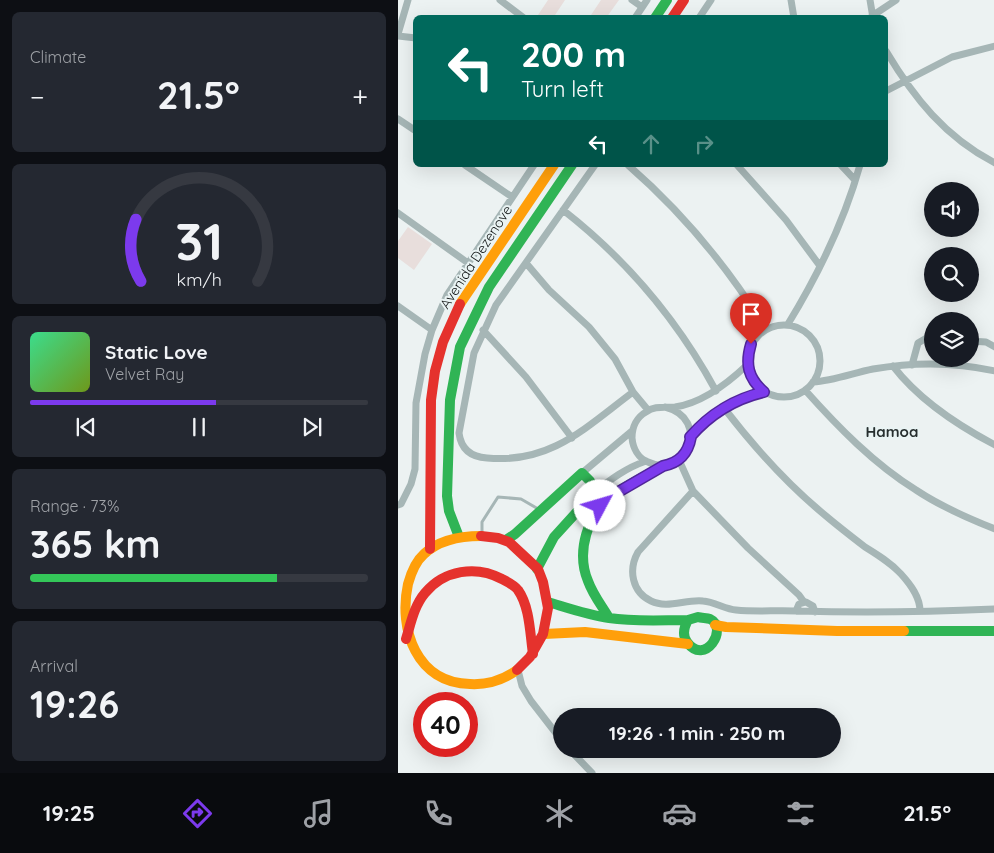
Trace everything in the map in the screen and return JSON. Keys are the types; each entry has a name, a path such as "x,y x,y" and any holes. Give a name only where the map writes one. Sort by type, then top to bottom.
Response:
{"street":[{"path":"408,0 398,35 413,38"},
{"path":"500,0 520,15"},
{"path":"632,0 642,7"},
{"path":"637,15 647,0"},
{"path":"657,15 667,0"},
{"path":"674,15 684,0"},
{"path":"701,15 711,0"},
{"path":"791,0 794,15"},
{"path":"870,0 872,15"},
{"path":"875,15 896,0"},
{"path":"888,90 952,57 994,46"},
{"path":"888,54 905,83 941,124 965,144 994,163"},
{"path":"398,119 413,129"},
{"path":"468,167 512,197"},
{"path":"398,505 401,504 411,484 415,469 416,404 425,354 432,330 447,295 533,167"},
{"name":"Avenida Dezenove","path":"430,549 431,400 444,342 461,301 553,167"},
{"name":"Avenida Dezenove","path":"459,537 449,511 447,496 450,400 460,347 489,287 571,167"},
{"path":"594,167 496,305 483,330 474,353 460,433 461,442 466,450 476,457 512,458 544,452 572,438 632,392"},
{"path":"630,167 664,198 705,241 744,293 766,328"},
{"path":"739,167 786,220 820,266"},
{"path":"843,167 855,180"},
{"path":"788,324 820,266 843,216 859,167"},
{"path":"563,210 612,251 656,298 686,340 716,390"},
{"path":"398,213 468,263"},
{"path":"526,263 550,290 590,327 615,358 632,392 648,410"},
{"path":"398,306 432,330"},
{"path":"788,324 798,327 807,333 817,346 820,362 818,373 813,382 805,390 785,398 764,392 753,380 747,365 751,344 758,335 766,328 788,324"},
{"path":"483,330 532,383 572,438"},
{"path":"912,365 918,343 924,340"},
{"path":"979,342 986,342 994,346"},
{"path":"813,382 830,381 861,372 893,366 949,364 994,371"},
{"path":"663,466 654,465 646,461 636,452 632,440 632,431 640,416 656,407 683,405 716,390 747,365"},
{"path":"893,366 912,388 940,411 994,445"},
{"path":"805,390 858,444 902,480 934,501 994,529"},
{"path":"609,618 587,580 583,549 587,531 595,514 613,495 663,466 679,460 685,454 690,437 706,421 724,408 743,398 764,392"},
{"path":"665,407 673,409 686,420 691,437"},
{"path":"724,408 760,452 806,498 844,531 901,574 917,596 920,603 920,611"},
{"path":"506,540 632,431"},
{"path":"679,460 693,491 804,602"},
{"path":"537,569 554,537 595,492 617,475 646,461"},
{"path":"582,473 590,481 595,492"},
{"path":"693,491 635,557 632,574 636,586 650,600 664,604 696,600 712,602 734,610 815,612 994,609"},
{"path":"482,536 506,540 537,569 548,602 544,634 533,654 518,670 498,680 476,685 454,682 434,674 428,669 417,659 405,640 399,619 400,597 408,576 421,558 430,549 459,537 482,536"},
{"path":"405,640 415,609 426,593 441,578 454,572 469,569 488,572 503,579 518,591 525,610 533,654"},
{"path":"398,581 408,576"},
{"path":"548,602 586,614 609,618 636,621 688,620 702,617 726,627 837,631 994,631"},
{"path":"796,611 799,604 804,602 812,604 815,612"},
{"path":"688,620 684,631 688,644"},
{"path":"544,634 585,632 688,644 697,649 706,649 716,639 715,624"},
{"path":"518,670 522,686 553,729"},
{"path":"578,758 592,773"}],"lane":[{"path":"482,536 482,522 498,497 520,499 540,510"}],"building":[{"path":"548,0 565,0 555,15 538,15"},
{"path":"601,0 619,0 608,15 591,15"},
{"path":"408,227 432,244 414,270 398,258 398,241"}],"traffic: fast":[{"path":"657,15 667,0"},
{"path":"459,537 449,511 447,496 450,400 460,347 489,287 571,167"},
{"path":"609,618 588,581 583,558 586,534 596,512 613,495 663,466"},
{"path":"506,540 582,473 590,481 595,492 554,537 537,569"},
{"path":"548,602 609,618 688,620"},
{"path":"698,617 710,619 715,624 717,630 716,637 712,643 707,648 701,650 694,649 687,642 684,634 688,620 698,617"},
{"path":"904,631 995,631"}],"traffic: slow":[{"path":"460,304 553,167"},
{"path":"481,536 458,538 443,542 430,549 418,561 408,584 406,619 409,636 415,651 424,664 437,674 452,681 470,684 489,683 506,677 517,670"},
{"path":"715,625 837,631 904,631"},
{"path":"544,634 585,632 688,644"}],"traffic: jam":[{"path":"674,15 684,0"},
{"path":"430,549 431,400 435,371 443,342 460,304"},
{"path":"481,536 498,538 509,542 538,569 543,582 548,608 543,634 530,657 517,670"},
{"path":"406,639 418,603 433,585 441,579 461,572 482,572 502,579 518,590 527,612 533,654"}],"district":[{"name":"Hamoa","path":"892,432"}],"route":[{"path":"600,506 613,495 663,466 679,460 689,446 690,437 697,428 714,414 733,402 764,392 750,376 747,365 751,344"}]}
